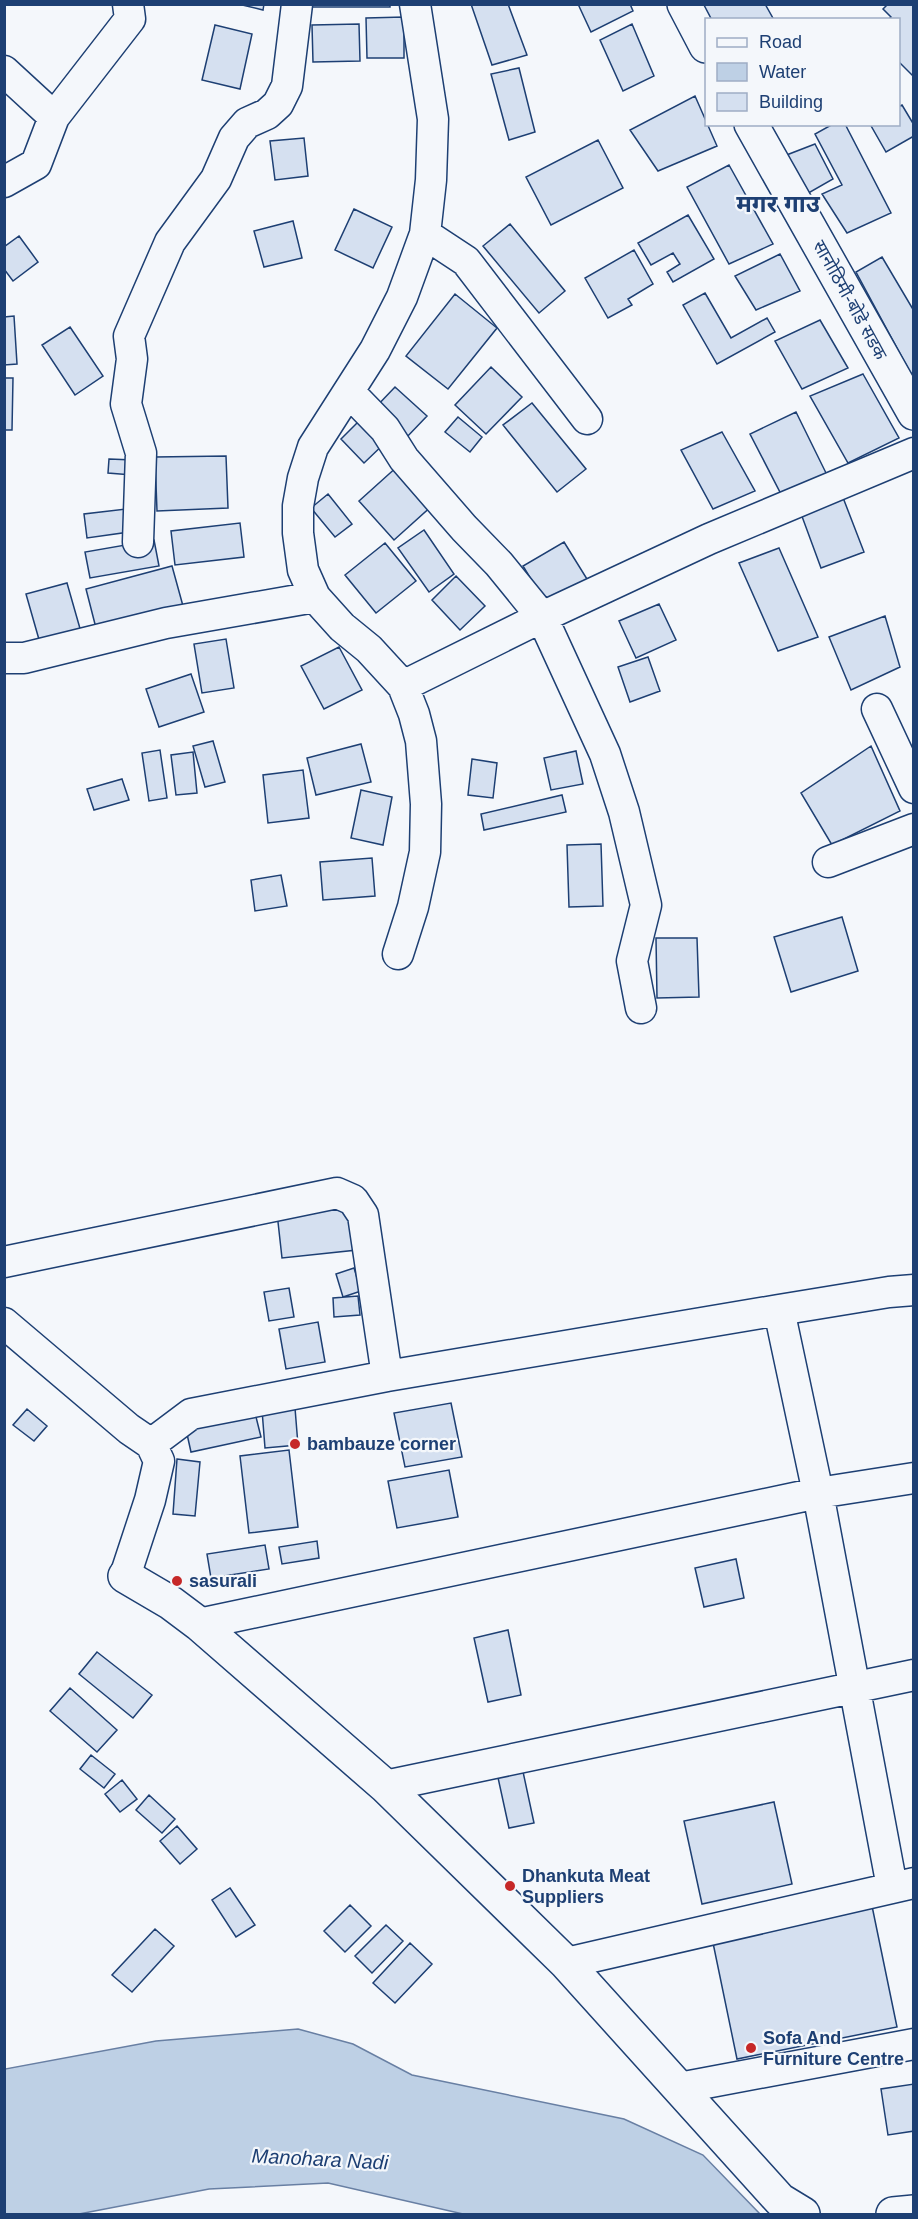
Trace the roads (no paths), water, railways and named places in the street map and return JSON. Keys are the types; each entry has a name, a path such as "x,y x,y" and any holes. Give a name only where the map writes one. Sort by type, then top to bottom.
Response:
{"street":[{"path":"4,182 36,164 54,117 130,19 128,4"},
{"path":"138,542 141,453 126,404 132,359 129,336 170,242 216,179 234,138 247,123 267,114 278,104 287,86 297,4"},
{"path":"398,954 414,907 425,852 426,804 421,741 403,686 369,649 342,627 315,597 303,570 298,533 303,478 313,447 375,350 402,297 425,234 431,180 432,119 415,4"},
{"path":"684,4 705,44"},
{"path":"4,71 54,117"},
{"name":"सानोठिमी-बोडे सडक","path":"752,126 914,413"},
{"path":"425,234 466,261 587,419"},
{"path":"349,392 385,429 404,459 464,528 499,564 542,617 605,754 624,812 646,905 632,961 641,1008"},
{"path":"403,686 542,617 709,539 914,453"},
{"path":"4,658 24,658 166,623 315,597"},
{"path":"877,709 914,788"},
{"path":"828,862 914,829"},
{"path":"4,1262 337,1193 353,1200 363,1215 387,1376"},
{"path":"151,1444 191,1414 387,1376 779,1310 914,1290"},
{"path":"566,1963 903,1885 854,1688 818,1493 779,1310"},
{"path":"4,1323 129,1429 151,1444 159,1461 150,1500 125,1576 171,1603 199,1624 385,1786 566,1963 780,2200 802,2214"},
{"path":"199,1624 818,1493 914,1478"},
{"path":"385,1786 914,1675"},
{"path":"679,2088 914,2044"},
{"path":"893,2214 914,2212"}],"water":[{"name":"Manohara Nadi","path":"298,2029 353,2044 412,2075 624,2119 703,2155 760,2214 463,2214 328,2183 209,2189 79,2214 5,2214 5,2069 156,2041"}],"place":[{"name":"bambauze corner","path":"295,1444"},
{"name":"sasurali","path":"177,1581"},
{"name":"Dhankuta Meat Suppliers","path":"510,1886"},
{"name":"Sofa And Furniture Centre","path":"751,2048"}],"district":[{"name":"मगर गाउ","path":"778,204"}]}
